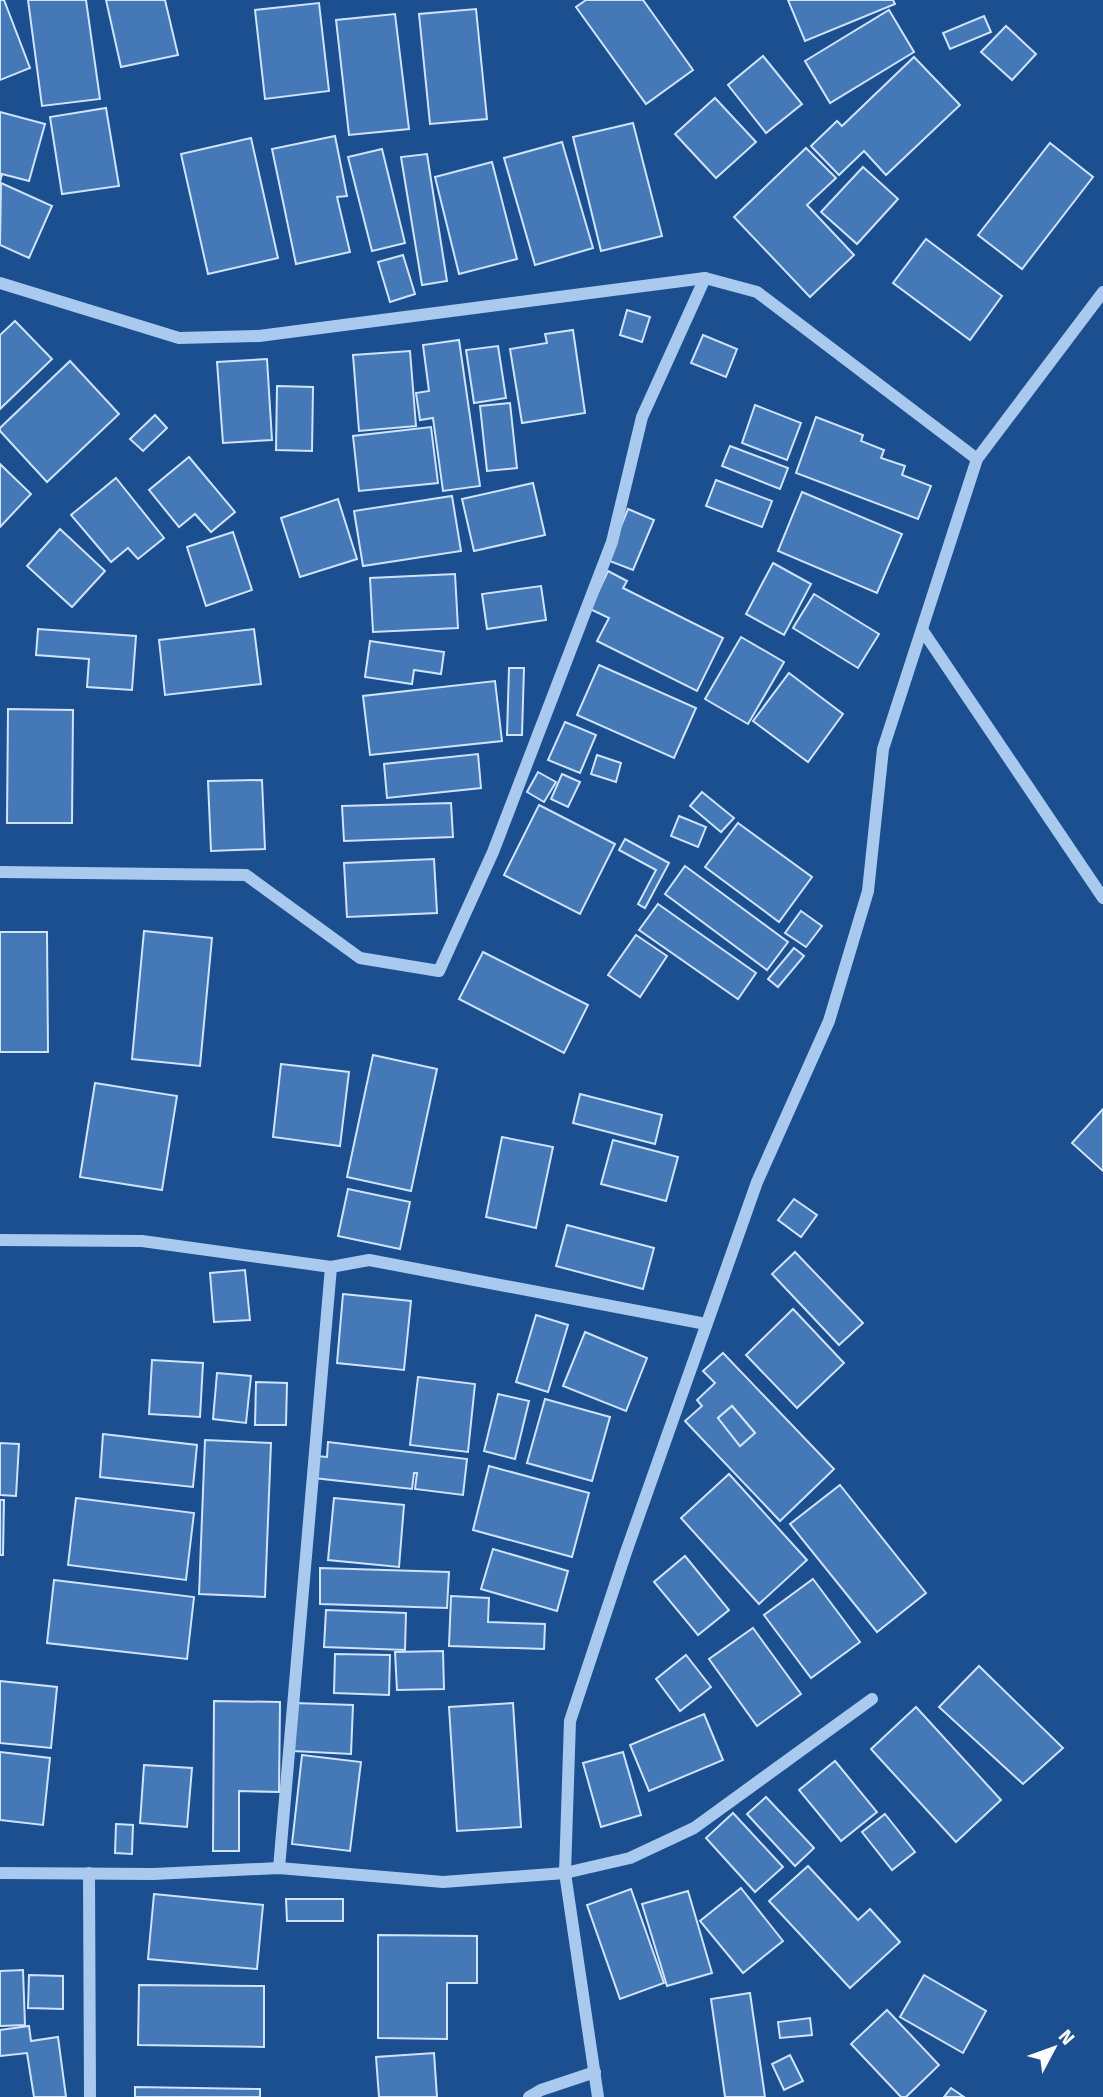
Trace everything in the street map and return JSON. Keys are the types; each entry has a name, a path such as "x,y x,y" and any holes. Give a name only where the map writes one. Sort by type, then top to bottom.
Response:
{"street":[{"path":"0,283 179,338 259,336 705,278 757,292 978,459"},
{"path":"0,872 246,875 360,958 439,971 493,852 612,542 642,417 705,278"},
{"path":"598,2097 565,1873 570,1721 626,1552 757,1182 829,1021 868,891 883,750 978,459 1103,292"},
{"path":"922,631 1103,898"},
{"path":"0,1240 142,1241 331,1267 369,1260 706,1324"},
{"path":"279,1868 331,1267"},
{"path":"0,1873 154,1874 279,1868 443,1882 565,1873 630,1857 694,1828 872,1699"},
{"path":"89,1873 90,2097"},
{"path":"529,2097 541,2090 595,2072"}],"building":[{"path":"0,0 4,0 30,68 0,80"},
{"path":"28,0 86,0 100,99 42,106"},
{"path":"106,0 165,0 178,55 121,67"},
{"path":"586,0 643,0 693,70 646,104 576,7"},
{"path":"788,0 893,0 895,4 805,41"},
{"path":"319,3 329,91 265,99 255,10"},
{"path":"476,9 487,119 430,124 419,14"},
{"path":"889,10 914,52 830,103 805,61"},
{"path":"395,14 409,129 349,135 336,20"},
{"path":"984,16 991,32 950,49 943,33"},
{"path":"1006,26 1036,54 1012,80 981,52"},
{"path":"763,56 802,104 766,133 728,85"},
{"path":"914,57 960,105 886,175 864,151 839,175 811,146 837,121 842,126"},
{"path":"715,98 756,142 716,178 675,134"},
{"path":"106,108 119,186 62,194 50,117"},
{"path":"0,112 45,124 29,181 2,174 0,182"},
{"path":"633,123 662,236 601,251 573,137"},
{"path":"335,136 347,196 337,197 350,252 296,264 272,149"},
{"path":"251,138 278,258 208,274 181,154"},
{"path":"562,142 593,248 535,265 504,158"},
{"path":"1050,143 1093,177 1022,269 978,235"},
{"path":"806,148 836,178 807,205 854,255 810,297 734,217"},
{"path":"382,149 405,243 372,251 348,157"},
{"path":"427,154 447,281 422,285 401,157"},
{"path":"492,162 517,259 459,274 435,177"},
{"path":"863,167 898,199 857,244 821,212"},
{"path":"1,183 52,206 29,258 0,245"},
{"path":"926,239 1002,296 970,340 893,283"},
{"path":"403,255 415,294 390,302 378,262"},
{"path":"627,310 650,317 642,342 620,335"},
{"path":"15,321 52,359 0,409 0,335"},
{"path":"573,330 585,413 522,423 510,349 547,343 545,334"},
{"path":"703,335 737,349 726,377 691,363"},
{"path":"459,340 480,486 443,491 433,418 420,420 416,393 429,391 423,345"},
{"path":"498,346 506,398 474,403 466,350"},
{"path":"410,351 416,426 359,431 353,355"},
{"path":"267,359 272,440 223,443 217,362"},
{"path":"70,361 119,414 47,482 0,428"},
{"path":"277,386 313,387 312,451 276,450"},
{"path":"510,403 517,468 487,471 480,406"},
{"path":"755,405 801,423 787,460 742,443"},
{"path":"155,415 167,428 143,451 130,439"},
{"path":"816,417 863,435 861,441 884,450 881,458 905,466 902,475 931,486 918,519 796,473"},
{"path":"431,427 438,483 359,491 353,436"},
{"path":"730,446 788,468 780,489 722,466"},
{"path":"189,457 235,512 211,532 195,514 179,527 149,490"},
{"path":"0,464 31,494 0,527"},
{"path":"116,478 164,538 138,559 128,548 111,562 71,515"},
{"path":"716,480 772,501 762,527 706,506"},
{"path":"533,483 545,535 474,551 462,499"},
{"path":"802,492 902,534 877,593 778,551"},
{"path":"452,496 461,551 363,566 354,511"},
{"path":"338,499 357,559 300,577 281,518"},
{"path":"628,509 654,520 633,570 607,560"},
{"path":"60,529 105,571 72,607 27,566"},
{"path":"233,532 252,590 206,606 187,547"},
{"path":"773,563 811,584 784,635 746,614"},
{"path":"608,571 627,581 623,588 723,638 697,691 597,641 609,618 590,609"},
{"path":"455,574 458,628 373,632 370,578"},
{"path":"541,586 546,620 487,629 482,594"},
{"path":"814,594 879,634 858,668 793,628"},
{"path":"38,629 136,636 132,690 87,687 89,659 36,655"},
{"path":"254,629 261,684 165,695 159,640"},
{"path":"741,637 784,662 748,724 705,699"},
{"path":"370,641 444,652 441,674 414,670 412,684 365,677"},
{"path":"599,665 696,708 674,758 577,715"},
{"path":"509,668 524,668 522,735 507,735"},
{"path":"789,673 843,714 808,762 753,721"},
{"path":"495,681 502,741 370,755 363,696"},
{"path":"8,709 73,710 72,823 7,823"},
{"path":"565,722 596,735 580,773 548,760"},
{"path":"478,754 481,788 387,798 384,764"},
{"path":"597,755 621,763 616,782 591,774"},
{"path":"538,772 556,782 544,802 527,792"},
{"path":"562,774 580,782 568,807 551,799"},
{"path":"262,780 265,849 211,851 208,781"},
{"path":"702,792 734,818 721,832 690,806"},
{"path":"451,803 453,837 344,841 342,806"},
{"path":"539,805 615,844 580,914 504,875"},
{"path":"679,816 706,827 698,847 671,836"},
{"path":"738,823 812,877 779,922 705,867"},
{"path":"625,839 669,863 645,908 638,904 656,870 619,850"},
{"path":"434,859 437,913 347,917 344,863"},
{"path":"685,866 788,942 767,970 665,894"},
{"path":"658,904 756,973 738,999 639,930"},
{"path":"801,911 822,926 806,947 785,933"},
{"path":"144,931 212,938 200,1066 132,1059"},
{"path":"0,932 47,932 48,1052 0,1052"},
{"path":"636,935 667,956 640,997 608,975"},
{"path":"794,948 804,956 778,987 768,979"},
{"path":"483,952 588,1005 564,1053 459,999"},
{"path":"373,1055 437,1069 411,1191 347,1177"},
{"path":"281,1064 349,1072 340,1146 273,1137"},
{"path":"95,1083 177,1096 162,1190 80,1177"},
{"path":"580,1094 662,1115 655,1144 573,1123"},
{"path":"1103,1109 1103,1171 1072,1143"},
{"path":"502,1137 553,1147 536,1228 486,1217"},
{"path":"613,1140 678,1157 666,1201 601,1184"},
{"path":"348,1189 410,1202 400,1249 338,1236"},
{"path":"794,1199 817,1215 801,1237 778,1220"},
{"path":"567,1225 654,1248 643,1289 556,1266"},
{"path":"795,1252 863,1323 839,1345 772,1274"},
{"path":"245,1270 250,1320 214,1322 210,1273"},
{"path":"343,1294 411,1301 404,1370 337,1363"},
{"path":"793,1309 844,1363 797,1408 746,1355"},
{"path":"536,1315 568,1325 548,1392 516,1382"},
{"path":"585,1332 647,1358 626,1411 563,1386"},
{"path":"723,1353 834,1469 780,1521 685,1421 702,1406 697,1400 715,1383 703,1371","holes":["732,1406 755,1433 740,1446 718,1418"]},
{"path":"152,1360 203,1363 200,1417 149,1414"},
{"path":"217,1373 251,1376 246,1423 213,1419"},
{"path":"418,1377 475,1384 468,1452 410,1445"},
{"path":"256,1382 287,1383 286,1425 255,1425"},
{"path":"498,1394 529,1401 515,1459 484,1451"},
{"path":"545,1399 610,1417 592,1481 527,1463"},
{"path":"732,1406 755,1433 740,1446 718,1418"},
{"path":"103,1434 197,1445 193,1487 100,1477"},
{"path":"205,1440 271,1443 265,1597 199,1594"},
{"path":"328,1442 467,1459 463,1495 415,1489 417,1473 414,1473 412,1489 314,1478 317,1456 327,1457"},
{"path":"0,1443 19,1444 16,1496 0,1495"},
{"path":"489,1466 589,1493 572,1557 473,1530"},
{"path":"729,1474 807,1560 759,1604 681,1518"},
{"path":"840,1485 926,1593 877,1632 790,1524"},
{"path":"76,1498 194,1513 186,1580 68,1565"},
{"path":"334,1498 404,1505 399,1567 328,1560"},
{"path":"0,1500 4,1500 3,1555 0,1555"},
{"path":"493,1549 568,1571 557,1611 481,1589"},
{"path":"685,1556 729,1610 698,1635 654,1582"},
{"path":"320,1568 449,1572 447,1608 320,1604"},
{"path":"813,1579 860,1642 811,1678 764,1615"},
{"path":"54,1580 194,1597 187,1659 47,1643"},
{"path":"451,1596 489,1598 488,1622 545,1624 544,1649 449,1646"},
{"path":"326,1610 406,1613 405,1650 324,1647"},
{"path":"753,1628 801,1694 757,1726 709,1659"},
{"path":"443,1651 444,1689 397,1690 395,1652"},
{"path":"335,1654 390,1655 389,1695 334,1693"},
{"path":"686,1655 711,1687 680,1711 656,1679"},
{"path":"979,1666 1063,1748 1023,1784 939,1707"},
{"path":"0,1681 57,1687 51,1748 0,1743"},
{"path":"214,1701 280,1702 279,1792 239,1791 239,1851 213,1851"},
{"path":"295,1703 353,1705 351,1754 293,1751"},
{"path":"513,1703 521,1827 457,1831 449,1707"},
{"path":"916,1707 1001,1800 956,1842 871,1749"},
{"path":"704,1714 723,1760 649,1791 630,1745"},
{"path":"0,1752 50,1758 43,1825 0,1820"},
{"path":"623,1752 641,1815 601,1827 583,1763"},
{"path":"302,1755 361,1762 350,1851 292,1844"},
{"path":"835,1761 877,1812 841,1841 799,1790"},
{"path":"144,1765 192,1768 187,1827 140,1823"},
{"path":"766,1797 814,1848 795,1866 747,1814"},
{"path":"733,1813 783,1867 755,1892 706,1838"},
{"path":"885,1814 915,1852 892,1870 862,1832"},
{"path":"116,1824 133,1825 132,1854 115,1853"},
{"path":"808,1866 858,1920 870,1909 900,1942 850,1988 769,1901"},
{"path":"741,1888 783,1941 743,1973 700,1921"},
{"path":"631,1889 664,1983 620,1999 587,1905"},
{"path":"688,1891 712,1973 667,1986 642,1904"},
{"path":"154,1894 263,1905 257,1969 148,1959"},
{"path":"286,1899 343,1899 343,1921 287,1921"},
{"path":"378,1935 477,1936 477,1983 447,1983 447,2039 378,2038"},
{"path":"23,1970 25,2025 0,2026 0,1971"},
{"path":"29,1975 63,1976 63,2009 28,2008"},
{"path":"924,1975 986,2011 963,2053 900,2017"},
{"path":"139,1985 264,1986 264,2047 138,2045"},
{"path":"750,1993 765,2097 725,2097 711,1999"},
{"path":"887,2010 939,2065 906,2097 901,2097 851,2044"},
{"path":"810,2018 812,2035 780,2038 778,2022"},
{"path":"29,2026 31,2041 58,2037 66,2097 34,2097 27,2053 0,2056 0,2030"},
{"path":"434,2053 437,2097 379,2097 376,2057"},
{"path":"790,2055 803,2081 784,2090 772,2064"},
{"path":"135,2087 260,2089 260,2097 135,2097"},
{"path":"951,2088 964,2097 944,2097"}]}
